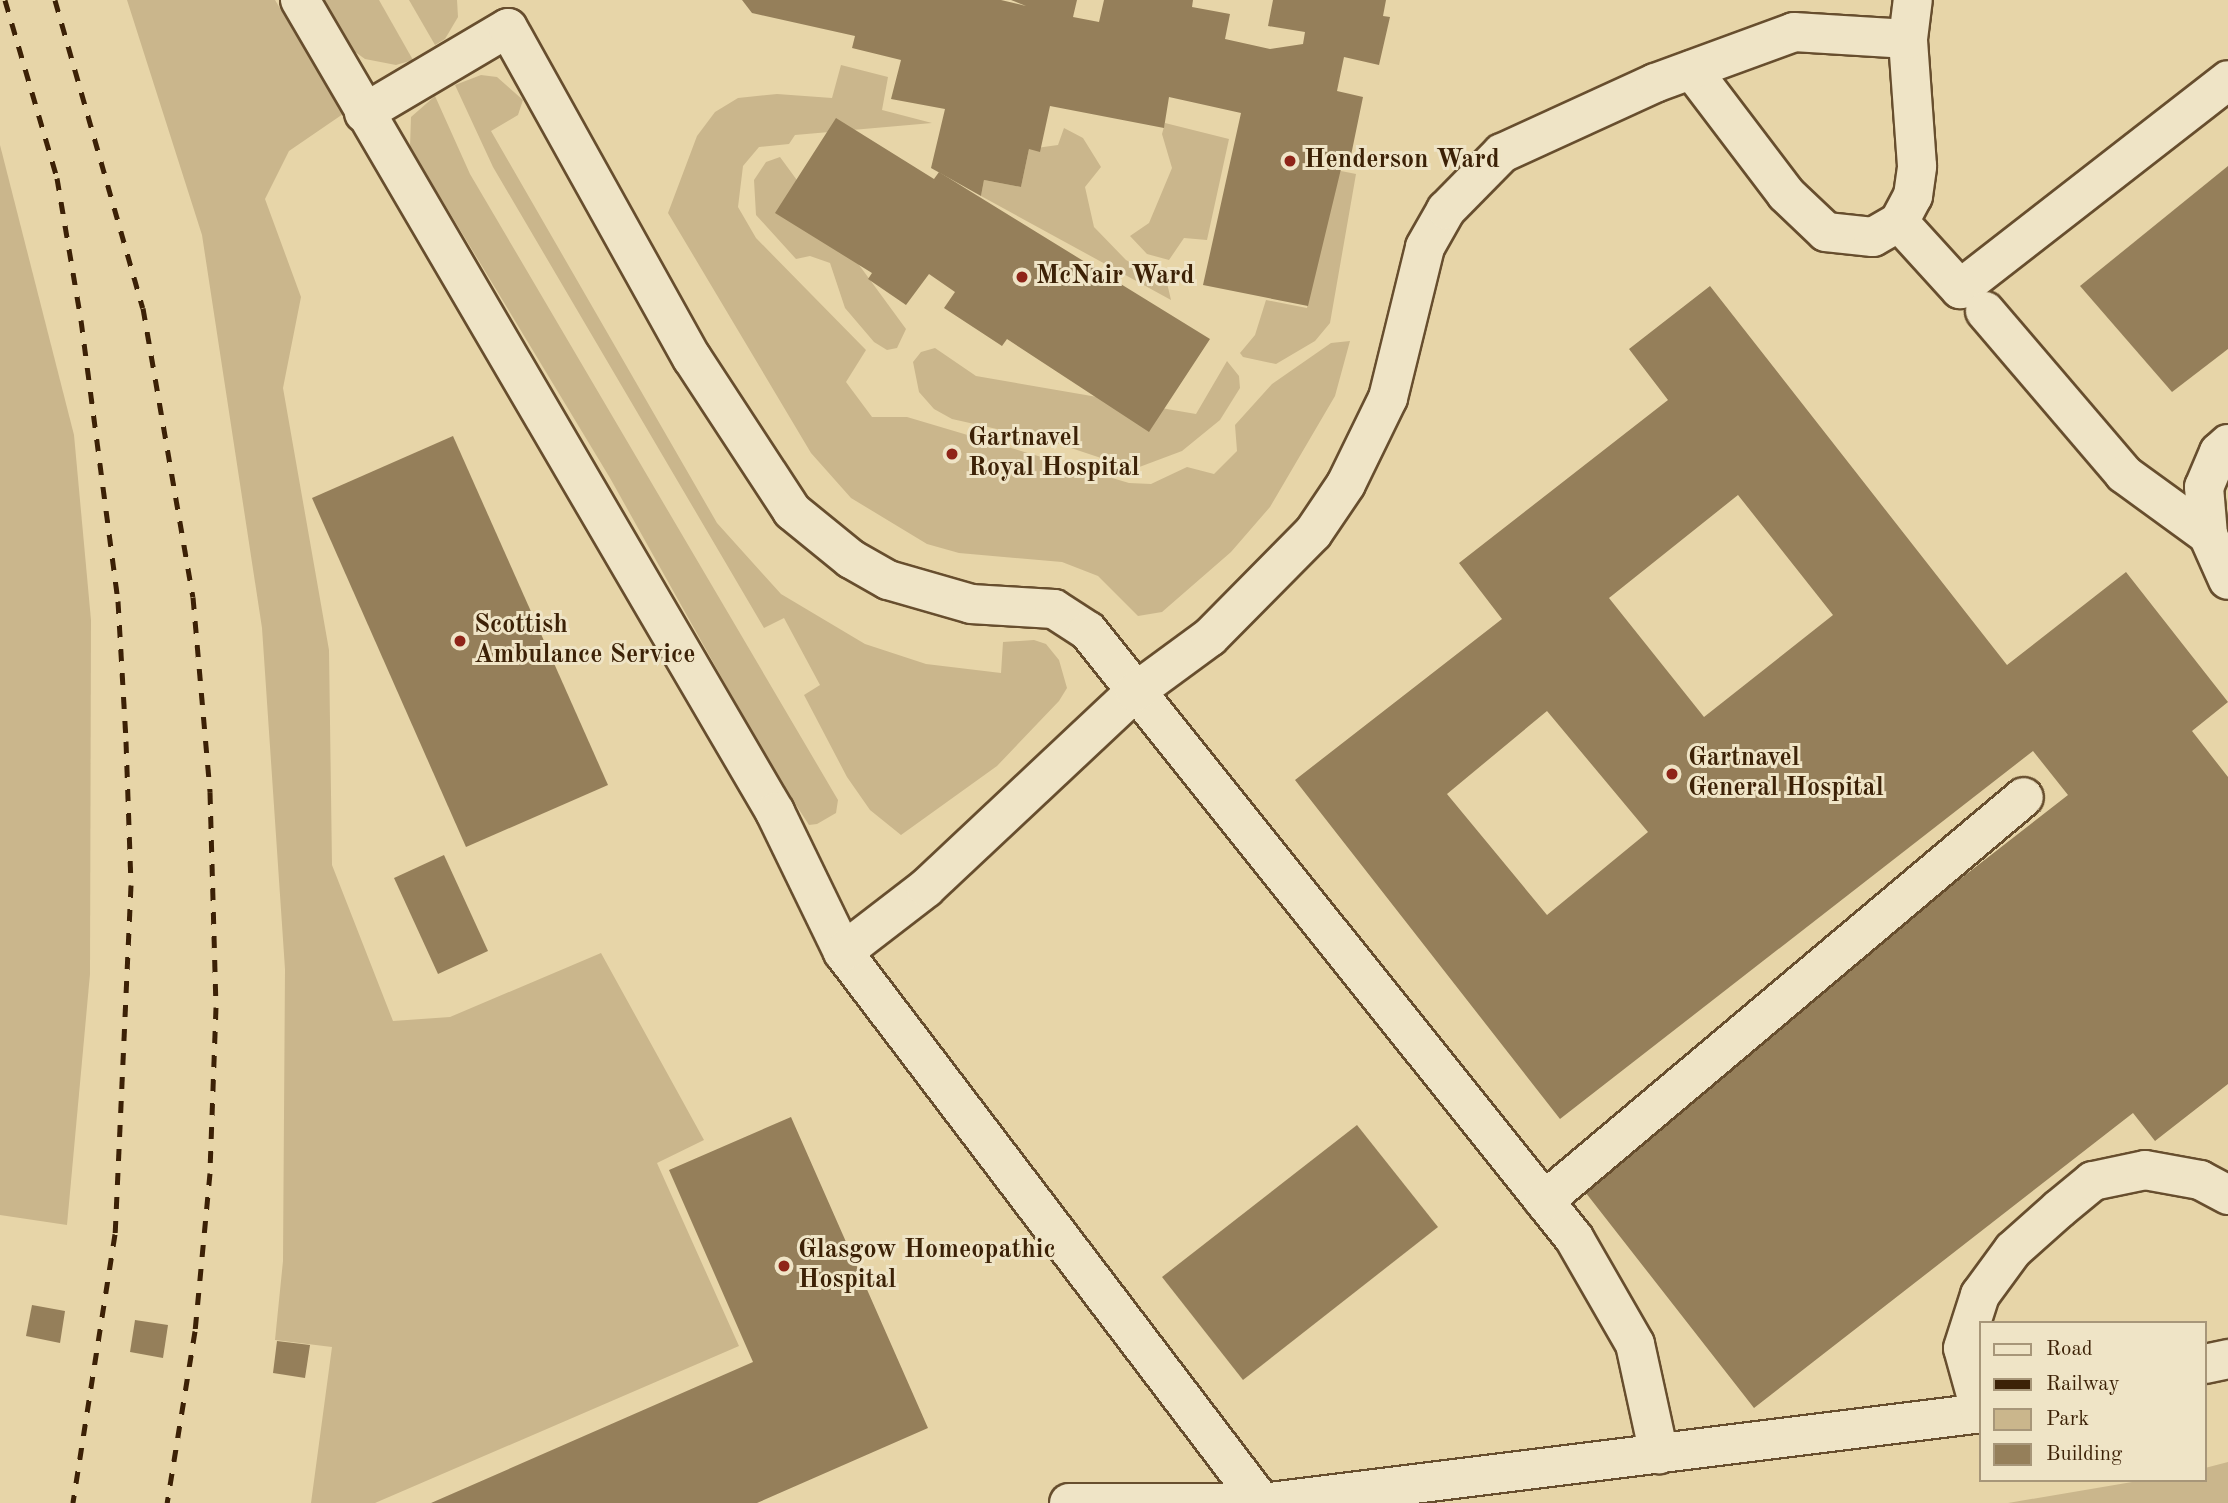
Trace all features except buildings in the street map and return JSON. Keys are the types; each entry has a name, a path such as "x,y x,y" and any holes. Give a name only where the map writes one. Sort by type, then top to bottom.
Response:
{"lane":[{"path":"300,0 775,812 843,952 1262,1503"},
{"path":"1692,70 1786,194 1826,232 1872,237 1899,222 1913,196 1917,166 1908,39 1913,0"},
{"path":"364,113 508,28 692,358 792,511 851,559 888,580 971,604 1054,609 1088,631 1574,1238 1634,1344 1659,1454"},
{"path":"843,952 926,888 1135,692 1209,637 1273,578 1313,533 1346,484 1388,397 1425,247 1472,180 1502,153 1692,70 1794,32 1908,39"},
{"path":"1899,222 1960,289 2228,80"},
{"path":"1985,311 2124,474 2222,559"},
{"path":"2222,559 2204,487 2219,452 2228,444"},
{"path":"1544,1201 2024,797"},
{"path":"1980,1410 1962,1348 1980,1294 2013,1250 2059,1209 2093,1181 2145,1170 2200,1180 2228,1195"},
{"path":"2207,1364 2228,1359"},
{"path":"1069,1503 1262,1503 1980,1413"}],"green space":[{"path":"127,0 275,0 343,114 289,151 265,199 301,297 283,388 329,650 332,865 393,1021 450,1017 601,953 704,1140 657,1163 739,1346 375,1503 311,1503 332,1347 275,1340 283,1261 285,969 262,628 202,235"},
{"path":"322,0 379,0 413,60 396,65 365,59 351,49"},
{"path":"409,0 457,0 458,17 445,39 435,45"},
{"path":"841,65 888,77 882,110 932,123 795,135 789,144 759,147 743,166 738,207 756,238 866,350 846,382 872,417 907,417 1129,483 1151,484 1187,467 1214,474 1237,451 1235,425 1272,384 1331,343 1350,341 1335,396 1270,507 1231,552 1162,612 1138,616 1098,576 1062,562 959,553 927,544 851,498 811,453 668,213 697,136 715,112 738,98 777,94 832,98"},
{"path":"481,75 497,77 523,100 518,115 491,131 717,523 781,594 865,644 926,664 1001,673 1003,642 1034,640 1046,644 1059,660 1067,688 1059,701 997,766 901,835 870,810 847,777 804,695 820,685 784,618 764,628 493,167 455,85"},
{"path":"435,96 470,174 838,800 836,813 817,824 809,825 774,771 610,478 410,147 411,117"},
{"path":"1165,123 1229,139 1207,240 1184,238 1169,260 1147,254 1130,236 1149,223 1172,168 1162,134"},
{"path":"1064,128 1083,138 1101,167 1085,187 1094,227 1126,260 1167,283 1171,300 981,196 984,180 1021,187 1029,149 1058,145"},
{"path":"0,145 74,435 91,620 90,974 67,1225 0,1215"},
{"path":"780,157 906,329 897,348 887,350 874,342 845,308 830,263 810,256 796,259 756,215 754,180 766,162"},
{"path":"1336,170 1356,174 1330,323 1315,341 1276,364 1243,357 1240,353 1255,335 1266,300 1307,308"},
{"path":"935,348 976,376 1196,414 1227,361 1239,376 1240,388 1220,420 1182,451 1134,469 1050,441 952,419 934,409 919,392 913,362 921,352"},
{"path":"2228,1462 2228,1503 2008,1503 2132,1482 2207,1482 2207,1467"}],"railway":[{"path":"5,0 57,178 81,320 118,601 126,741 131,885 115,1234 73,1503"},
{"path":"55,0 143,308 193,597 210,792 216,1007 210,1173 195,1331 167,1503"}],"place":[{"name":"Henderson Ward","path":"1290,161"},
{"name":"McNair Ward","path":"1022,277"},
{"name":"Gartnavel Royal Hospital","path":"952,454"},
{"name":"Scottish Ambulance Service","path":"460,641"},
{"name":"Gartnavel General Hospital","path":"1672,774"},
{"name":"Glasgow Homeopathic Hospital","path":"784,1266"}]}
